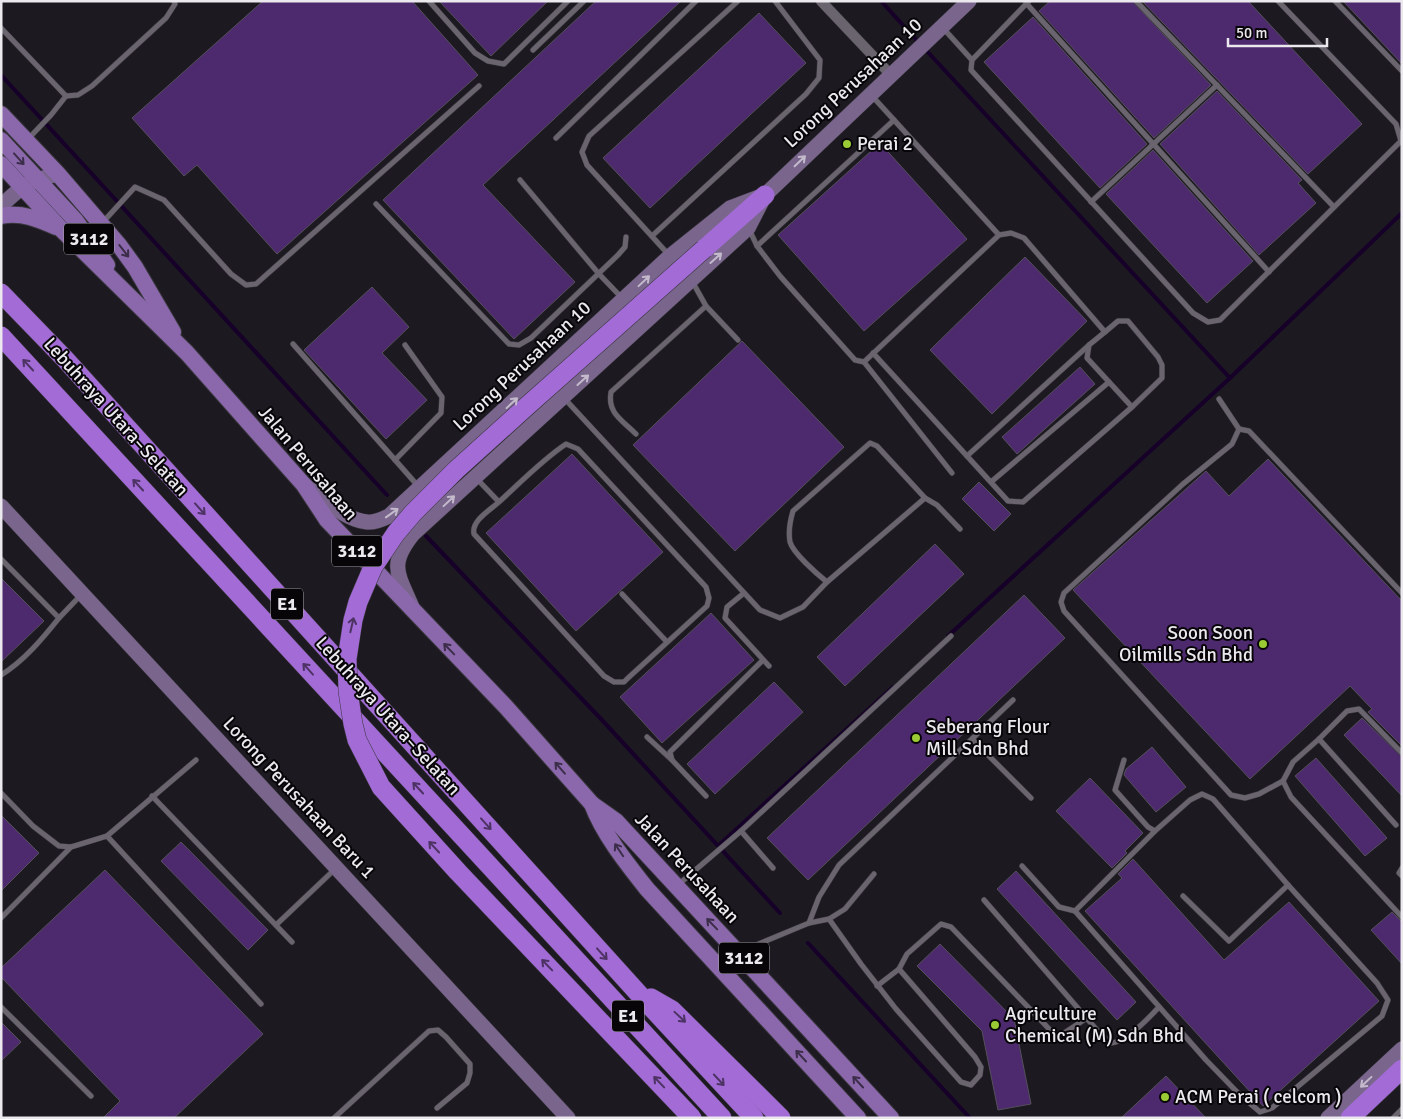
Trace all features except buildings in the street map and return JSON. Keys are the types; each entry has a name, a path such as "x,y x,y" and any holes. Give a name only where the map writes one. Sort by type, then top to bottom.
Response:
{"highway":[{"path":"692,1118 416,828 381,787 357,740 348,691 347,659 358,602 373,567 396,533 413,513 456,470 765,195"},
{"name":"Lebuhraya Utara–Selatan","path":"1,294 78,374 638,993 754,1118"},
{"name":"Lebuhraya Utara–Selatan","path":"1,336 722,1118"},
{"path":"638,993 658,1001 672,1010 782,1118"},
{"path":"1350,1118 1402,1069"}],"main road":[{"path":"1,114 29,138 58,174 105,219 186,353"},
{"name":"Jalan Perusahaan","path":"1,140 76,221 135,303"},
{"name":"Jalan Perusahaan","path":"1,164 61,229 186,353 304,485 327,520 506,707 592,804 616,821 891,1118"},
{"path":"1,216 10,214 28,216 61,229"},
{"name":"Jalan Perusahaan","path":"592,804 601,823 633,872 647,889 858,1118"},
{"path":"734,984 752,967"}],"street":[{"path":"821,1 890,75"},
{"name":"Lorong Perusahaan 10","path":"415,613 399,576 397,564 400,551 413,534 748,228 765,195 969,1"},
{"path":"1,206 22,186 37,179 58,174"},
{"name":"Lorong Perusahaan 10","path":"304,485 343,513 359,521 368,523 389,516 670,256 730,208 765,195"},
{"name":"Lorong Perusahaan Baru 1","path":"1,506 568,1118"},
{"path":"1328,1118 1402,1049"}],"lane":[{"path":"29,138 66,96 78,94 92,86 166,18 175,4 174,1"},
{"path":"429,1 475,53 488,61 504,64 568,1"},
{"path":"533,50 584,1"},
{"path":"556,138 696,1"},
{"path":"670,256 587,165 582,152 589,136 738,1"},
{"path":"652,236 806,94 819,78 820,60 775,1"},
{"path":"1136,1 1334,207"},
{"path":"1269,272 1027,2 972,60 971,70 1193,314 1208,322 1220,320 1269,272 1401,141 1396,124 1278,1"},
{"path":"1336,1 1402,71"},
{"path":"942,26 972,60"},
{"path":"1,28 66,96"},
{"path":"1091,202 1217,85"},
{"path":"105,219 135,187 164,200 231,274 246,285 256,284 478,86"},
{"path":"870,94 998,235"},
{"path":"757,246 894,120"},
{"path":"520,180 599,274 624,300"},
{"path":"376,204 509,344 519,345 531,338 625,247 626,237"},
{"path":"748,228 757,246 780,276 855,360 864,362 952,473"},
{"path":"864,362 998,235 1011,233 1024,238 1105,332"},
{"path":"691,281 706,306 738,340"},
{"path":"636,434 611,409 609,402 611,392 706,306"},
{"path":"873,353 1008,500 1023,502 1132,407 1162,378 1162,365 1158,357 1128,321 1118,321 1089,345 968,456"},
{"path":"293,344 420,488"},
{"path":"1089,345 1087,358 1132,407"},
{"path":"395,460 441,413 442,397 405,346"},
{"path":"991,482 1109,382"},
{"path":"564,398 760,610 780,618 803,607 827,582 925,498"},
{"path":"1219,399 1239,429 1249,431 1402,593"},
{"path":"1239,429 1232,444 1183,484 1064,592 1061,602 1064,611 1231,794 1244,798 1260,794 1282,781 1293,762 1347,711 1360,709 1402,753"},
{"path":"827,582 809,567 790,543 789,524 793,511 870,443 876,446 925,498 937,505 960,529"},
{"path":"566,444 578,449 706,587 709,598 707,606 624,682 610,681 474,534 473,529 476,524 499,502 546,458 566,444"},
{"path":"475,477 499,502"},
{"path":"1,559 59,618"},
{"path":"744,593 727,608 725,618 770,666"},
{"path":"1,675 11,669 42,638 82,594"},
{"path":"622,594 667,642"},
{"path":"677,886 741,831 951,636"},
{"path":"672,760 670,752 763,660"},
{"path":"809,923 819,897 839,865 1013,700"},
{"path":"647,737 706,796"},
{"path":"972,739 1031,798"},
{"path":"1319,739 1396,824"},
{"path":"1,793 33,826 59,846 71,847 107,836 196,760"},
{"path":"1124,760 1114,790 1148,827 1155,831"},
{"path":"1282,781 1291,797 1402,917"},
{"path":"1022,866 1059,907 1075,911 1159,1008 1239,1094 1260,1112 1272,1108 1382,1016 1388,1000 1377,984 1213,799 1202,794 1190,800 1155,831 1075,911"},
{"path":"152,796 292,942"},
{"path":"741,831 773,868"},
{"path":"107,836 261,1004"},
{"path":"1,918 71,847"},
{"path":"276,925 337,868"},
{"path":"1402,868 1399,874 1402,876"},
{"path":"739,952 809,923 829,919 845,909 874,874"},
{"path":"1183,896 1229,941 1288,885"},
{"path":"984,900 1110,1043 1117,1043 1159,1008"},
{"path":"829,919 896,1009 960,1082 971,1085 980,1076 981,1067 975,1057 899,969"},
{"path":"878,986 899,969 907,954 942,924 951,927 1054,1034 1061,1035 1087,1018"},
{"path":"1,1007 91,1096"},
{"path":"334,1118 429,1031 438,1030 446,1036 470,1064 470,1074 467,1084 436,1108"},
{"path":"1393,1118 1402,1109"}],"waterway":[{"path":"881,1 920,44"},
{"path":"925,49 1230,378"},
{"path":"1,75 387,495"},
{"path":"948,636 1230,378 1402,213"},
{"path":"426,536 602,720 780,913"},
{"path":"719,845 893,687"},
{"path":"808,943 970,1118"}],"place":[{"name":"Perai 2","path":"847,144"},
{"name":"Soon Soon Oilmills Sdn Bhd","path":"1263,644"},
{"name":"Seberang Flour Mill Sdn Bhd","path":"916,738"},
{"name":"Agriculture Chemical (M) Sdn Bhd","path":"995,1025"},
{"name":"ACM Perai ( celcom )","path":"1165,1097"}]}
